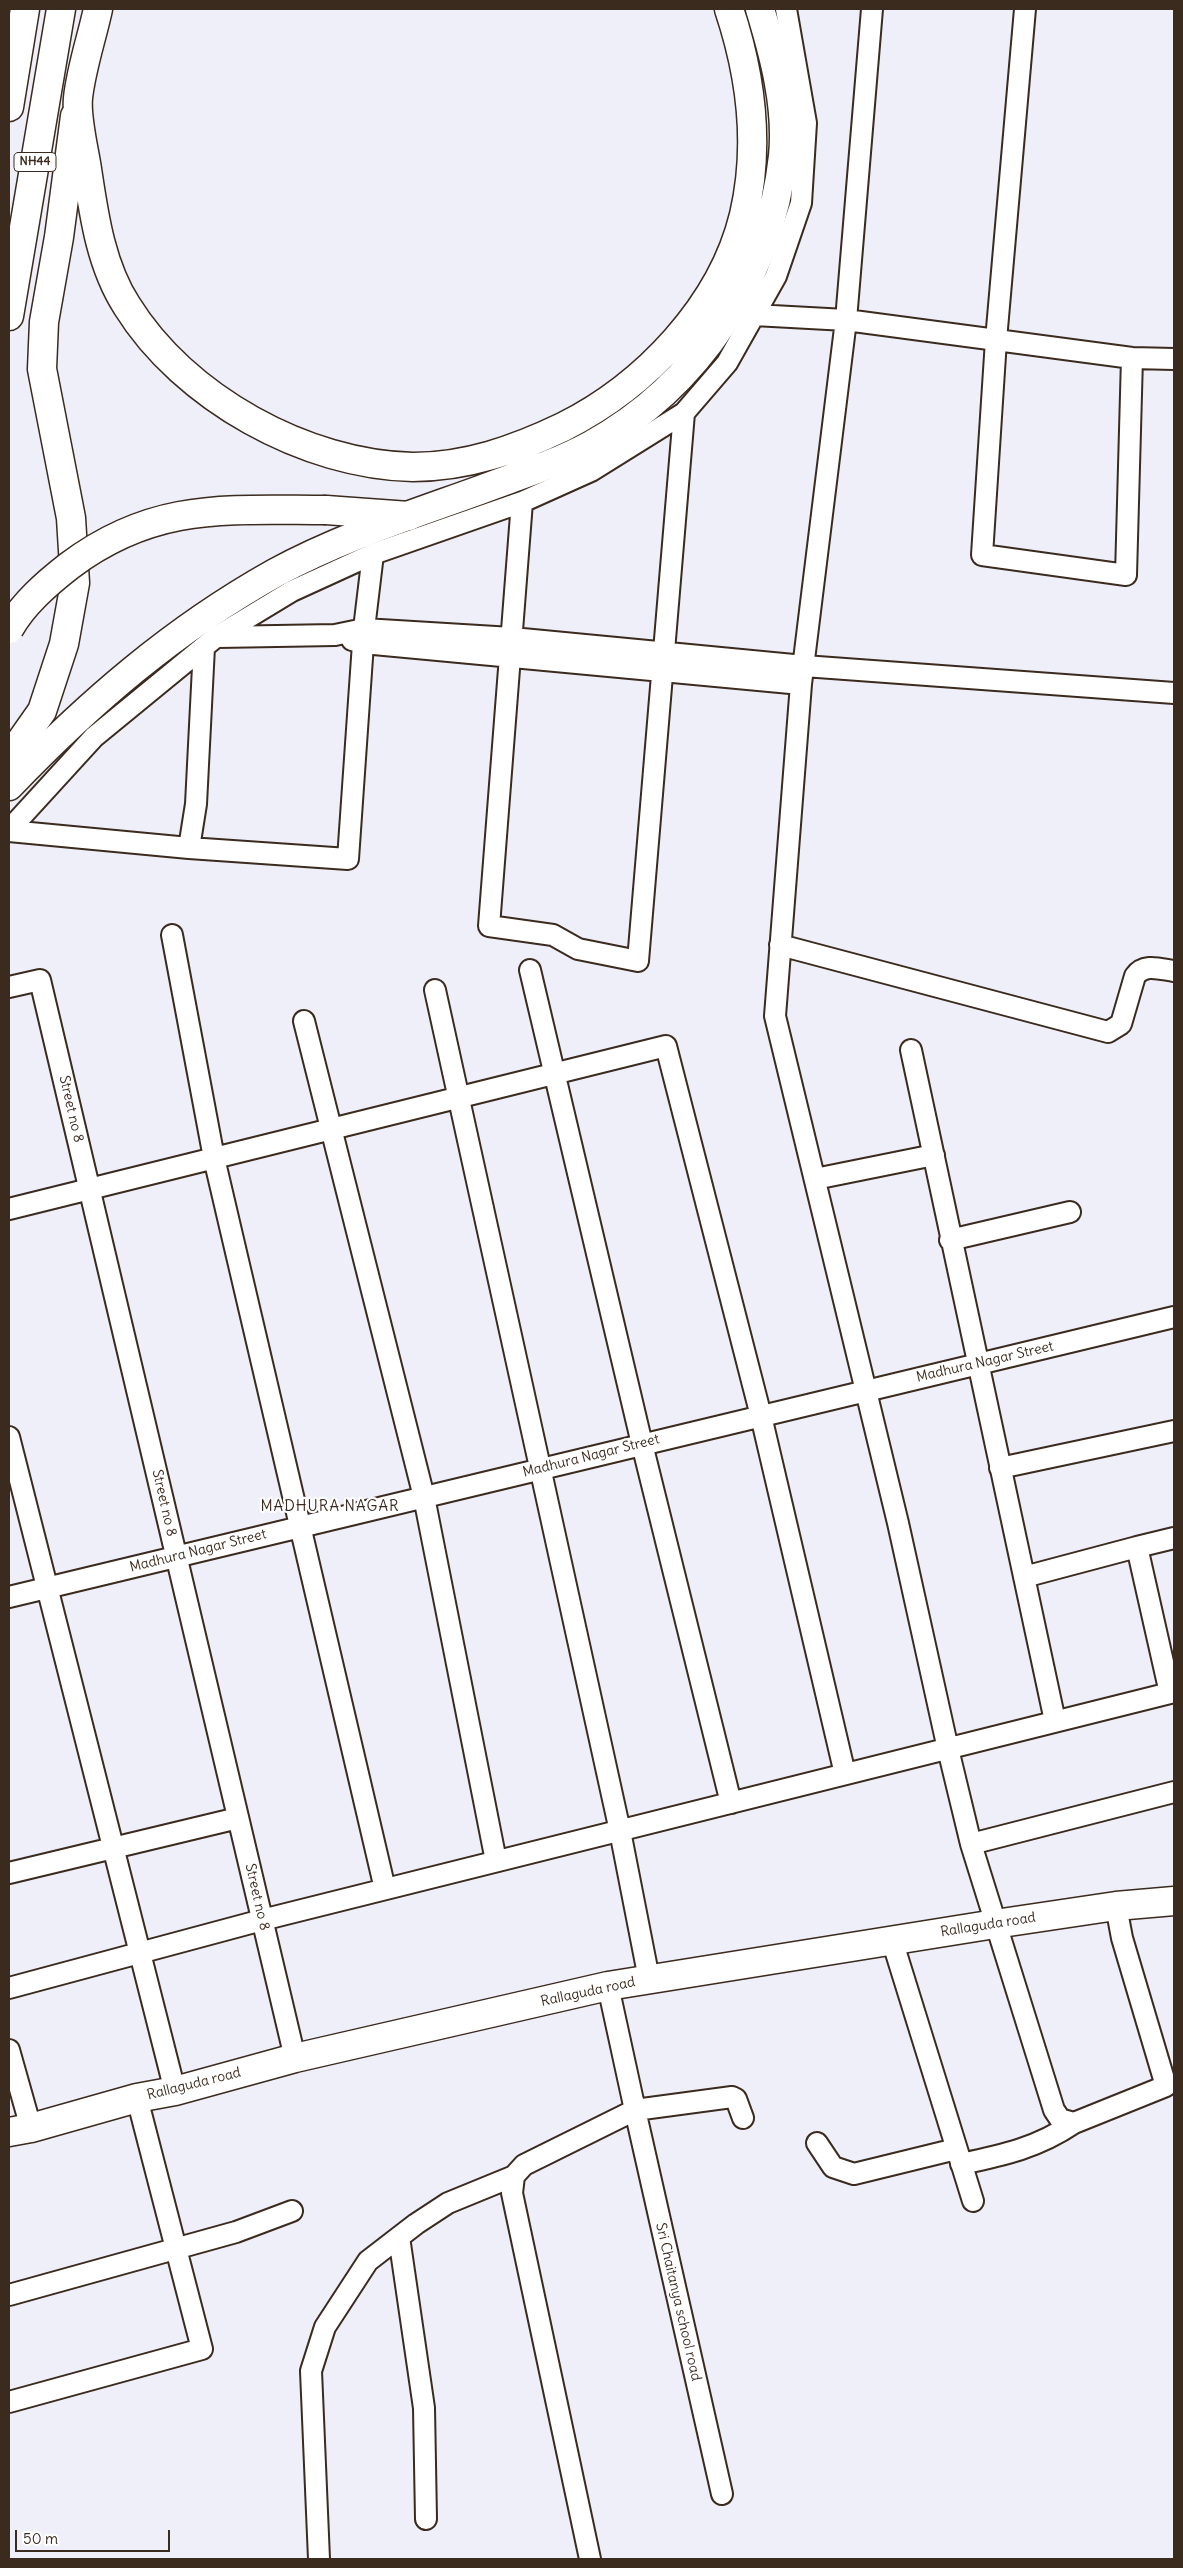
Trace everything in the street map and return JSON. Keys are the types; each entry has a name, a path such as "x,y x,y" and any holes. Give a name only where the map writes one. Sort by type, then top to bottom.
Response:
{"main road":[{"path":"9,107 26,9"},
{"name":"NH44","path":"9,316 61,9"},
{"path":"9,758 42,712 64,644 75,583 71,518 42,369 44,322 59,237 78,100 98,9"},
{"path":"78,100 98,230 109,270 126,305 147,335 176,365 213,395 256,423 312,448 358,462 413,467 458,463 498,454 592,412 628,387 661,358 700,309 730,255 743,217 750,179 752,138 749,91 742,50 729,9"},
{"path":"9,786 54,739 167,641 276,573 328,548 539,468 590,445 630,420 663,394 715,335 739,298 761,249 775,206 783,154 782,116 771,45 760,9"},
{"path":"9,629 30,601 53,579 95,547 132,528 172,516 215,511 326,510 409,516"},
{"name":"Rallaguda road","path":"15,2132 137,2098 175,2091 294,2058 608,1986 995,1924 1116,1906 1174,1901"}],"street":[{"path":"9,830 94,737 210,642 292,591 373,554 522,502 591,471 684,413 727,363 776,276 802,203 806,123 786,9"},
{"path":"872,9 846,320 803,675 775,1016 898,1523 948,1749 972,1844 995,1924 1054,2110 1060,2120 1074,2123"},
{"path":"1025,9 996,340 982,554 1126,575 1132,358"},
{"path":"754,315 846,320 1132,358 1174,359"},
{"path":"522,502 489,926 553,935 578,949 638,961 684,413"},
{"path":"9,830 189,848 348,859 364,636 373,554"},
{"path":"210,642 335,635 364,636 803,675 1174,693"},
{"path":"189,848 196,804 210,642"},
{"path":"172,935 214,1158 385,1890"},
{"path":"780,945 1108,1032 1121,1024 1135,976 1139,970 1145,967 1174,971"},
{"path":"530,970 552,1074 602,1267 642,1444 731,1803"},
{"name":"Street no 8","path":"9,987 40,980 294,2058"},
{"path":"435,990 620,1831 649,1979"},
{"path":"304,1021 424,1497 496,1861"},
{"path":"9,1209 666,1046 761,1416 845,1774"},
{"path":"911,1050 950,1240 1056,1721"},
{"path":"815,1179 934,1155"},
{"path":"950,1240 1070,1212"},
{"name":"Madhura Nagar Street","path":"9,1596 1174,1317"},
{"path":"1000,1468 1174,1430"},
{"path":"9,1437 12,1464 141,1952 175,2091"},
{"path":"1024,1577 1174,1538"},
{"path":"9,1988 262,1920 1172,1692 1137,1547"},
{"path":"972,1844 1174,1792"},
{"path":"9,1873 238,1818"},
{"path":"817,2144 833,2167 854,2174 1035,2145 1074,2123 1166,2086 1122,1938 1116,1906"},
{"path":"892,1940 972,2201"},
{"name":"Sri Chaitanya school road","path":"608,1986 722,2494"},
{"path":"9,2050 15,2132"},
{"path":"319,2559 311,2371 325,2327 345,2293 368,2261 448,2203 514,2176 524,2165 635,2110 732,2097 736,2099 743,2118"},
{"path":"9,2402 202,2349 137,2098"},
{"path":"514,2176 512,2193 590,2559"},
{"path":"9,2295 236,2232 292,2211"},
{"path":"399,2237 424,2408 426,2519"}],"district":[{"name":"MADHURA NAGAR","path":"330,1507"}]}
